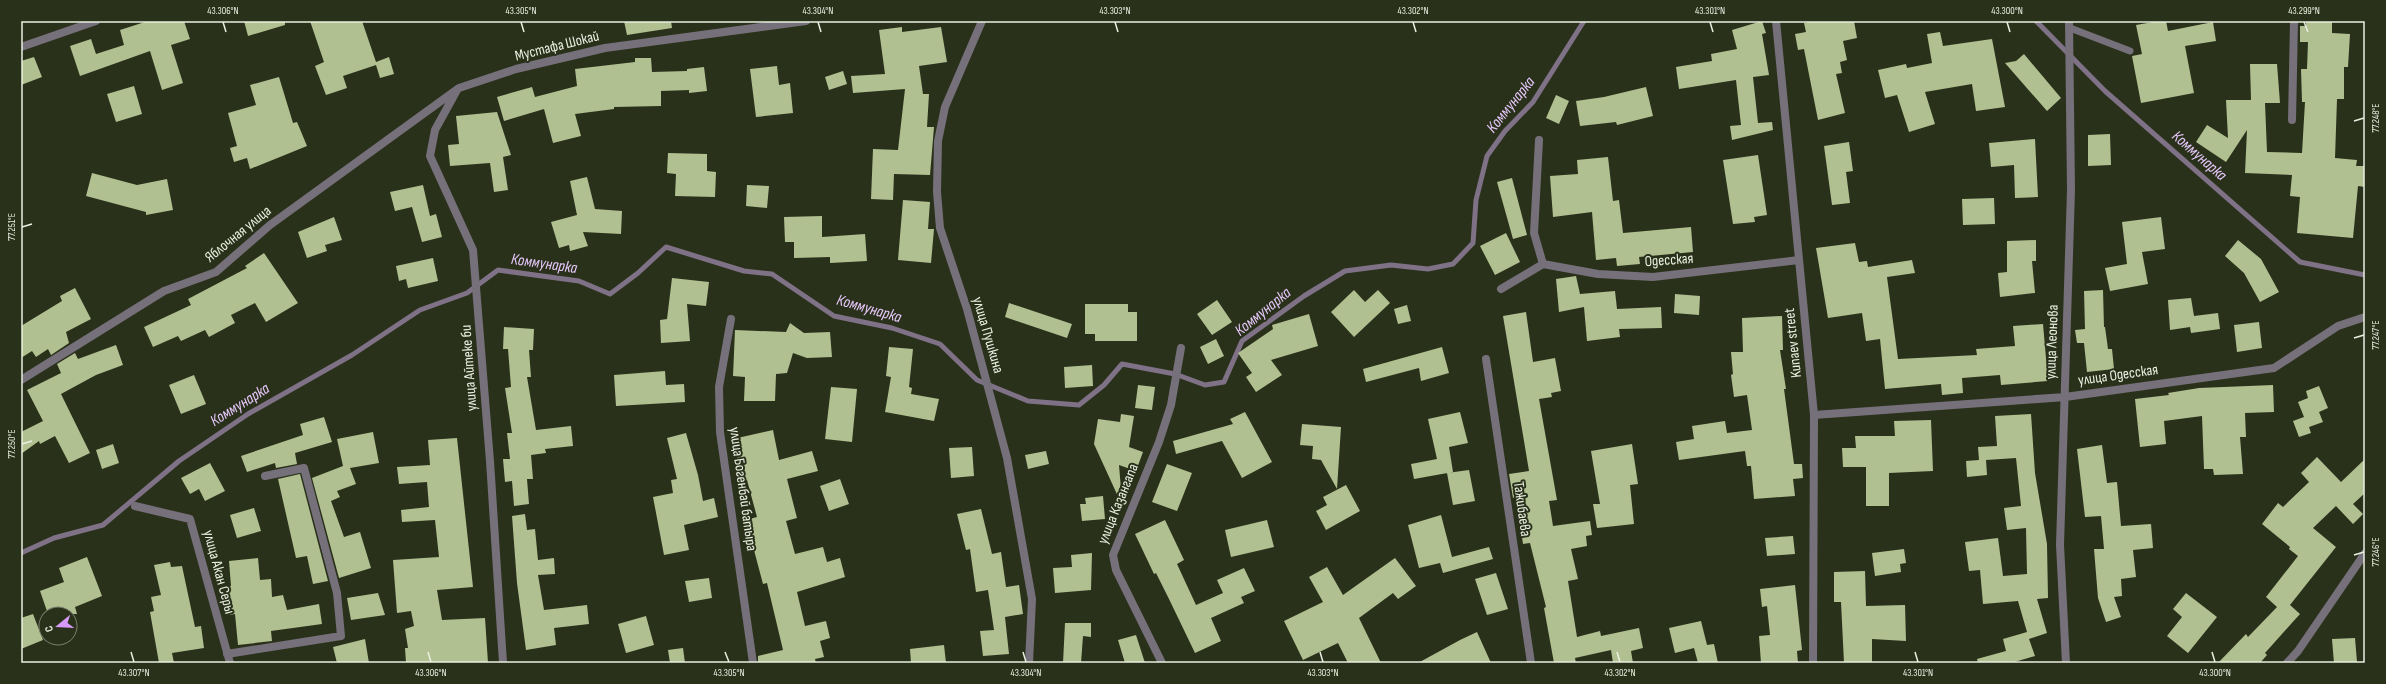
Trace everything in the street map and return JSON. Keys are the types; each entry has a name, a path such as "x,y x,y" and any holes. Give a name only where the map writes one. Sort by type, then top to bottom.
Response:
{"street":[{"path":"21,47 96,21"},
{"name":"Мустафа Шокай","path":"459,88 516,69 604,48 806,21"},
{"name":"улица Пушкина","path":"982,21 945,107 938,141 937,192 940,228 967,309 1007,458 1032,600 1030,663"},
{"name":"Kunaev street","path":"1776,21 1814,415 1813,663"},
{"path":"2292,120 2294,21"},
{"name":"улица Леонова","path":"2066,663 2060,545 2070,190 2069,25"},
{"name":"улица Айтеке би","path":"459,88 434,130 430,156 473,250 478,301 503,663"},
{"name":"Яблочная улица","path":"21,380 164,291 216,272 270,225 459,88"},
{"path":"1501,289 1543,264 1534,233 1539,140"},
{"name":"Одесская","path":"1543,264 1598,274 1653,277 1799,260"},
{"name":"улица Одесская","path":"1814,415 2065,397 2274,368 2338,326 2365,317"},
{"name":"улица Богенбай батыра","path":"731,319 719,387 720,432 753,663"},
{"name":"улица Казангапа","path":"1162,663 1116,570 1113,554 1159,442 1171,405 1174,379 1181,348"},
{"name":"Тажибаева","path":"1486,358 1531,663"},
{"path":"227,654 341,636 337,593 304,468 264,476"},
{"name":"улица Акан Серы","path":"135,506 190,519 230,663"},
{"path":"2287,663 2298,651 2365,553"}],"lane":[{"path":"2069,25 2130,51"}],"building":[{"path":"148,21 184,21 190,39 171,45 183,83 162,90 150,51 80,76 70,46 91,39 96,54 124,45 120,30"},
{"path":"244,21 285,21 285,25 248,36"},
{"path":"310,21 362,21 376,62 389,57 394,74 380,78 376,65 343,76 347,88 326,95 315,66 324,62"},
{"path":"624,21 671,21 672,28 627,35"},
{"path":"1762,21 1766,33 1762,34 1769,75 1753,77 1758,123 1772,122 1773,130 1732,140 1730,126 1741,125 1736,80 1679,89 1676,67 1712,61 1711,54 1737,49 1732,30"},
{"path":"1815,21 1854,21 1857,38 1843,41 1847,60 1840,62 1842,73 1836,74 1845,113 1818,120 1804,49 1798,50 1795,34 1806,32 1804,23"},
{"path":"2166,21 2168,31 2213,22 2216,41 2185,46 2194,93 2141,103 2132,56 2142,54 2136,25"},
{"path":"2306,21 2332,21 2332,33 2350,34 2348,67 2344,67 2344,99 2337,99 2335,158 2357,160 2356,166 2365,166 2365,187 2358,186 2353,238 2297,233 2300,197 2290,196 2292,175 2245,173 2247,130 2226,162 2196,142 2207,125 2228,138 2226,100 2251,100 2250,64 2277,64 2280,103 2265,103 2267,152 2302,153 2305,102 2302,102 2301,69 2307,69 2308,42 2300,42 2300,26 2306,26"},
{"path":"902,27 902,32 941,27 947,62 919,66 923,94 929,94 927,127 934,127 930,175 894,174 893,200 871,199 873,149 898,150 905,89 853,93 851,76 885,74 879,30"},
{"path":"1940,32 1943,46 1992,39 2005,107 1976,111 1972,84 1925,92 1935,124 1909,132 1897,95 1885,98 1878,70 1906,64 1907,68 1932,63 1927,34"},
{"path":"2024,54 2061,98 2047,111 2005,63 2016,61"},
{"path":"34,57 42,77 21,85 21,61"},
{"path":"635,58 651,58 652,72 687,71 687,69 704,67 707,91 689,93 689,90 661,91 661,106 614,107 614,109 575,114 581,136 553,143 544,109 504,121 497,97 532,87 535,97 577,86 575,69 635,62"},
{"path":"777,66 779,85 790,83 793,113 756,117 750,69"},
{"path":"843,71 847,84 829,90 825,77"},
{"path":"279,77 293,123 297,122 307,146 250,169 247,158 234,162 230,148 237,146 228,113 256,105 250,85"},
{"path":"134,86 142,114 116,122 107,94"},
{"path":"1646,87 1653,116 1617,125 1616,122 1580,126 1576,101 1604,97"},
{"path":"1556,95 1569,101 1559,124 1546,118"},
{"path":"497,112 511,155 503,157 508,190 494,192 490,163 450,166 448,145 459,144 456,116"},
{"path":"2110,134 2111,165 2088,166 2088,135"},
{"path":"2035,139 2038,197 2015,198 2014,165 1991,167 1989,143"},
{"path":"1849,142 1853,171 1846,172 1850,203 1832,205 1824,146"},
{"path":"668,153 707,154 707,171 716,172 715,197 675,196 676,174 667,173"},
{"path":"1758,155 1767,215 1754,217 1755,222 1733,224 1723,160"},
{"path":"1608,157 1613,201 1619,200 1623,233 1691,227 1693,252 1639,257 1640,264 1617,266 1616,258 1596,260 1592,212 1553,217 1550,176 1578,174 1577,160"},
{"path":"92,173 137,185 167,179 173,210 146,215 146,212 86,196"},
{"path":"587,177 595,209 622,211 621,234 583,232 588,246 570,251 569,245 559,248 551,222 577,215 570,181"},
{"path":"1512,178 1527,235 1513,239 1497,182"},
{"path":"423,185 430,216 436,214 442,237 422,242 412,207 395,211 390,192"},
{"path":"747,185 769,186 767,208 746,206"},
{"path":"1994,198 1995,224 1963,225 1962,199"},
{"path":"903,200 930,202 928,229 934,229 931,263 898,260"},
{"path":"822,216 822,237 865,234 867,261 830,263 830,257 794,258 794,242 785,242 784,217"},
{"path":"334,217 342,240 325,245 327,251 307,258 298,232"},
{"path":"2161,217 2165,249 2142,252 2148,284 2110,291 2105,268 2127,264 2122,222"},
{"path":"1506,233 1520,262 1495,275 1480,246"},
{"path":"2036,240 2036,261 2032,261 2035,293 2000,297 1998,273 2007,272 2007,241"},
{"path":"2238,240 2261,259 2279,292 2260,302 2244,273 2225,256"},
{"path":"1855,243 1859,262 1867,261 1868,267 1912,260 1915,273 1887,277 1898,359 1977,355 1976,349 2015,346 2013,326 2043,324 2048,381 2001,385 2000,375 1962,378 1963,393 1942,395 1941,384 1885,389 1880,339 1866,341 1862,313 1828,318 1816,248"},
{"path":"264,253 298,303 266,322 255,303 231,315 235,323 209,337 205,330 181,341 178,336 153,347 144,327 191,305 188,299 247,268 245,266"},
{"path":"433,258 438,281 408,288 406,279 399,281 396,266"},
{"path":"1576,276 1580,294 1615,291 1617,309 1661,307 1662,328 1619,329 1620,337 1587,341 1584,307 1559,312 1556,279"},
{"path":"672,278 709,282 706,306 687,304 690,341 661,343 660,320 667,319"},
{"path":"75,288 91,319 66,332 69,343 51,355 48,349 36,357 32,351 21,358 21,326 62,301 60,296"},
{"path":"1354,290 1365,302 1378,290 1390,303 1354,337 1331,312"},
{"path":"2103,290 2104,327 2108,349 2112,349 2114,369 2087,372 2084,343 2077,343 2075,330 2085,329 2084,291"},
{"path":"1675,294 1700,296 1699,315 1674,313"},
{"path":"2191,298 2194,316 2218,313 2220,329 2191,333 2190,327 2170,330 2168,300"},
{"path":"1217,300 1232,322 1212,335 1197,314"},
{"path":"1009,303 1072,324 1067,338 1005,317"},
{"path":"1085,304 1128,304 1128,312 1137,312 1137,341 1095,341 1095,334 1085,334"},
{"path":"1407,305 1411,321 1398,324 1394,309"},
{"path":"1526,312 1533,362 1555,358 1561,391 1551,393 1552,397 1539,399 1557,500 1549,501 1553,526 1590,521 1592,535 1586,536 1587,546 1571,549 1578,579 1568,581 1577,637 1600,631 1601,636 1639,628 1643,648 1631,651 1633,663 1613,663 1611,650 1575,658 1576,663 1554,663 1544,608 1546,607 1530,543 1523,544 1516,497 1513,498 1509,474 1529,471 1503,316"},
{"path":"1309,314 1318,346 1271,360 1282,375 1256,392 1246,377 1252,373 1238,353 1273,329 1272,325"},
{"path":"1782,316 1783,350 1780,350 1786,389 1784,389 1794,464 1802,464 1803,478 1793,479 1795,496 1754,499 1751,466 1747,466 1745,451 1679,460 1676,442 1694,439 1692,426 1725,421 1727,433 1752,430 1747,395 1734,397 1731,375 1733,374 1731,352 1743,352 1742,318"},
{"path":"2259,322 2262,348 2237,352 2234,325"},
{"path":"790,323 804,333 830,332 832,357 807,358 793,353 787,373 776,374 775,401 744,401 745,377 733,376 735,330 786,332"},
{"path":"504,327 534,329 533,350 529,350 531,377 527,377 536,430 571,426 573,446 545,449 546,453 531,455 533,479 527,479 529,504 514,506 512,481 505,482 503,459 510,459 507,433 512,433 505,388 511,387 508,349 503,349"},
{"path":"1216,339 1224,356 1208,364 1200,347"},
{"path":"116,345 123,365 96,375 61,394 90,453 69,463 55,436 40,444 39,441 21,454 21,432 43,421 27,390 61,373 57,364 75,353 78,359"},
{"path":"889,347 913,349 909,387 912,388 911,394 939,399 934,421 885,412 891,377 886,376"},
{"path":"1442,347 1449,373 1421,381 1419,368 1366,382 1363,369"},
{"path":"1092,365 1093,386 1065,388 1064,367"},
{"path":"665,371 666,385 684,384 685,402 616,406 614,375"},
{"path":"194,375 206,404 181,414 169,385"},
{"path":"1138,385 1155,387 1152,410 1135,408"},
{"path":"2273,385 2274,412 2245,413 2246,437 2240,437 2243,474 2214,475 2213,469 2204,469 2202,416 2164,421 2166,444 2140,447 2135,399 2169,395 2168,393 2199,388"},
{"path":"2319,386 2328,408 2319,412 2323,422 2309,427 2311,433 2299,437 2293,421 2304,417 2298,402 2308,398 2306,391"},
{"path":"831,387 857,389 852,442 825,439"},
{"path":"1245,412 1272,462 1242,478 1222,441 1176,454 1173,441 1233,424 1230,419"},
{"path":"1460,412 1468,443 1449,447 1453,472 1414,479 1411,464 1437,459 1428,419"},
{"path":"1121,414 1134,416 1129,447 1143,452 1136,471 1119,465 1121,503 1094,444 1098,419 1120,422"},
{"path":"2031,414 2035,473 2047,544 2048,598 2037,599 2047,633 2029,639 2035,656 2011,663 1978,663 1977,659 2006,651 2003,639 2027,632 2018,601 1983,604 1980,570 1969,571 1965,542 1998,538 2003,576 2027,574 2026,528 2007,530 2004,508 2021,506 2016,458 1986,460 1987,475 1967,477 1966,461 1979,460 1978,447 1997,446 1995,416"},
{"path":"324,417 332,442 295,453 297,464 276,468 275,463 247,472 241,456 303,435 300,424"},
{"path":"1931,420 1933,471 1889,473 1889,506 1866,506 1866,467 1843,467 1842,448 1856,448 1855,436 1895,436 1894,421"},
{"path":"1302,424 1341,427 1337,489 1321,460 1312,459 1313,446 1300,445"},
{"path":"773,430 779,460 812,451 818,471 787,479 797,518 786,521 795,554 823,547 827,562 840,558 845,577 797,592 805,626 826,621 830,638 820,641 824,657 815,659 816,663 758,663 758,656 783,650 767,583 763,584 746,520 757,517 747,480 743,481 733,439"},
{"path":"373,432 379,463 350,468 356,484 337,491 340,497 331,501 344,537 360,532 371,568 339,578 312,478 343,466 337,439"},
{"path":"686,433 698,475 703,501 714,498 718,517 684,525 689,550 664,555 653,497 673,493 671,480 677,479 667,438"},
{"path":"457,438 473,587 437,590 442,620 485,618 488,663 406,663 405,648 408,648 405,629 414,626 411,611 397,613 393,560 439,557 435,520 402,522 401,510 429,507 427,482 399,484 397,467 430,465 428,440"},
{"path":"113,444 119,463 102,469 96,450"},
{"path":"1632,444 1638,484 1630,485 1634,524 1597,528 1593,504 1600,504 1591,451"},
{"path":"2102,445 2107,483 2117,482 2121,526 2151,524 2153,548 2133,550 2136,577 2121,579 2122,596 2114,597 2121,617 2106,622 2098,598 2094,549 2104,549 2101,516 2085,517 2077,449"},
{"path":"972,447 974,476 951,478 949,448"},
{"path":"1046,451 1049,464 1028,469 1025,455"},
{"path":"2317,457 2341,482 2365,459 2365,493 2353,504 2363,514 2353,524 2336,506 2313,528 2336,547 2290,605 2300,614 2265,653 2267,655 2260,663 2218,663 2246,634 2248,637 2277,607 2266,597 2298,556 2289,549 2290,547 2262,524 2278,503 2283,507 2309,482 2301,473"},
{"path":"210,463 225,491 205,501 199,489 190,494 181,478"},
{"path":"1167,464 1192,473 1177,511 1152,502"},
{"path":"1469,470 1475,501 1453,505 1447,473"},
{"path":"300,474 328,581 313,584 307,556 296,558 278,479"},
{"path":"840,479 849,504 829,511 820,486"},
{"path":"1346,485 1360,511 1326,530 1316,511 1327,505 1323,497"},
{"path":"1103,496 1105,519 1082,521 1080,504 1086,504 1085,498"},
{"path":"254,508 261,531 237,538 230,515"},
{"path":"981,509 992,554 1001,552 1006,587 1019,585 1023,614 1005,617 1009,654 983,656 980,631 994,630 988,590 976,592 970,549 966,550 957,514"},
{"path":"525,514 527,530 535,529 538,560 554,558 555,574 538,575 544,610 587,605 589,624 554,628 556,645 526,650 517,583 512,516"},
{"path":"1441,515 1452,557 1489,547 1493,559 1443,573 1440,563 1419,568 1408,525"},
{"path":"1165,520 1184,560 1177,564 1196,605 1223,593 1217,580 1244,568 1255,591 1241,597 1244,603 1211,618 1221,641 1195,653 1135,534"},
{"path":"1267,520 1274,547 1231,557 1225,530"},
{"path":"1793,536 1795,554 1767,556 1765,538"},
{"path":"1904,549 1906,563 1900,564 1901,572 1875,576 1872,553"},
{"path":"1092,553 1091,590 1055,593 1053,568 1072,567 1071,555"},
{"path":"87,557 102,596 77,606 45,606 40,591 64,582 59,568"},
{"path":"258,558 260,580 271,579 272,597 283,595 287,610 319,604 322,624 271,631 272,641 238,645 235,614 229,615 227,586 231,586 229,561"},
{"path":"1395,558 1416,586 1398,599 1393,593 1359,618 1381,663 1348,663 1338,643 1303,660 1284,621 1323,602 1309,577 1327,567 1343,595"},
{"path":"170,562 171,567 182,566 195,627 201,626 204,648 172,653 174,663 159,663 150,612 154,611 151,597 161,595 154,565"},
{"path":"1865,571 1866,606 1905,605 1906,641 1872,639 1872,663 1844,663 1841,602 1834,602 1834,572"},
{"path":"1496,573 1508,609 1487,615 1475,579"},
{"path":"709,578 712,598 689,602 685,581"},
{"path":"1795,585 1802,650 1797,651 1798,663 1761,663 1759,636 1770,635 1767,606 1762,607 1760,589"},
{"path":"378,593 385,615 351,620 347,598"},
{"path":"2186,593 2217,617 2188,653 2167,636 2182,617 2173,609"},
{"path":"33,614 38,627 38,642 21,649 21,618"},
{"path":"646,616 654,645 626,653 618,624"},
{"path":"1701,621 1707,645 1714,644 1718,663 1698,663 1694,648 1675,653 1669,628"},
{"path":"1065,623 1091,623 1091,637 1083,636 1081,663 1063,663"},
{"path":"1477,632 1491,663 1418,663 1460,640"},
{"path":"1136,635 1145,663 1125,663 1118,640"},
{"path":"2355,638 2357,662 2334,663 2332,639"},
{"path":"365,639 369,663 337,663 333,647"},
{"path":"944,645 946,663 911,663 910,649"},
{"path":"683,648 685,663 670,663 668,650"}],"waterway":[{"name":"Коммунарка","path":"21,553 54,538 103,525 179,461 248,414 352,355 420,310 467,293 498,270 579,281 610,294 638,273 666,247 744,271 772,274 834,316 892,328 940,344 977,380 1028,401 1079,405 1104,385 1122,364 1175,374 1205,385 1224,382 1242,341 1304,296 1345,271 1391,265 1428,269 1453,264 1473,243 1476,200 1487,156 1505,131 1533,102 1584,21"},
{"name":"Коммунарка","path":"2036,21 2105,91 2300,262 2365,275"}]}
